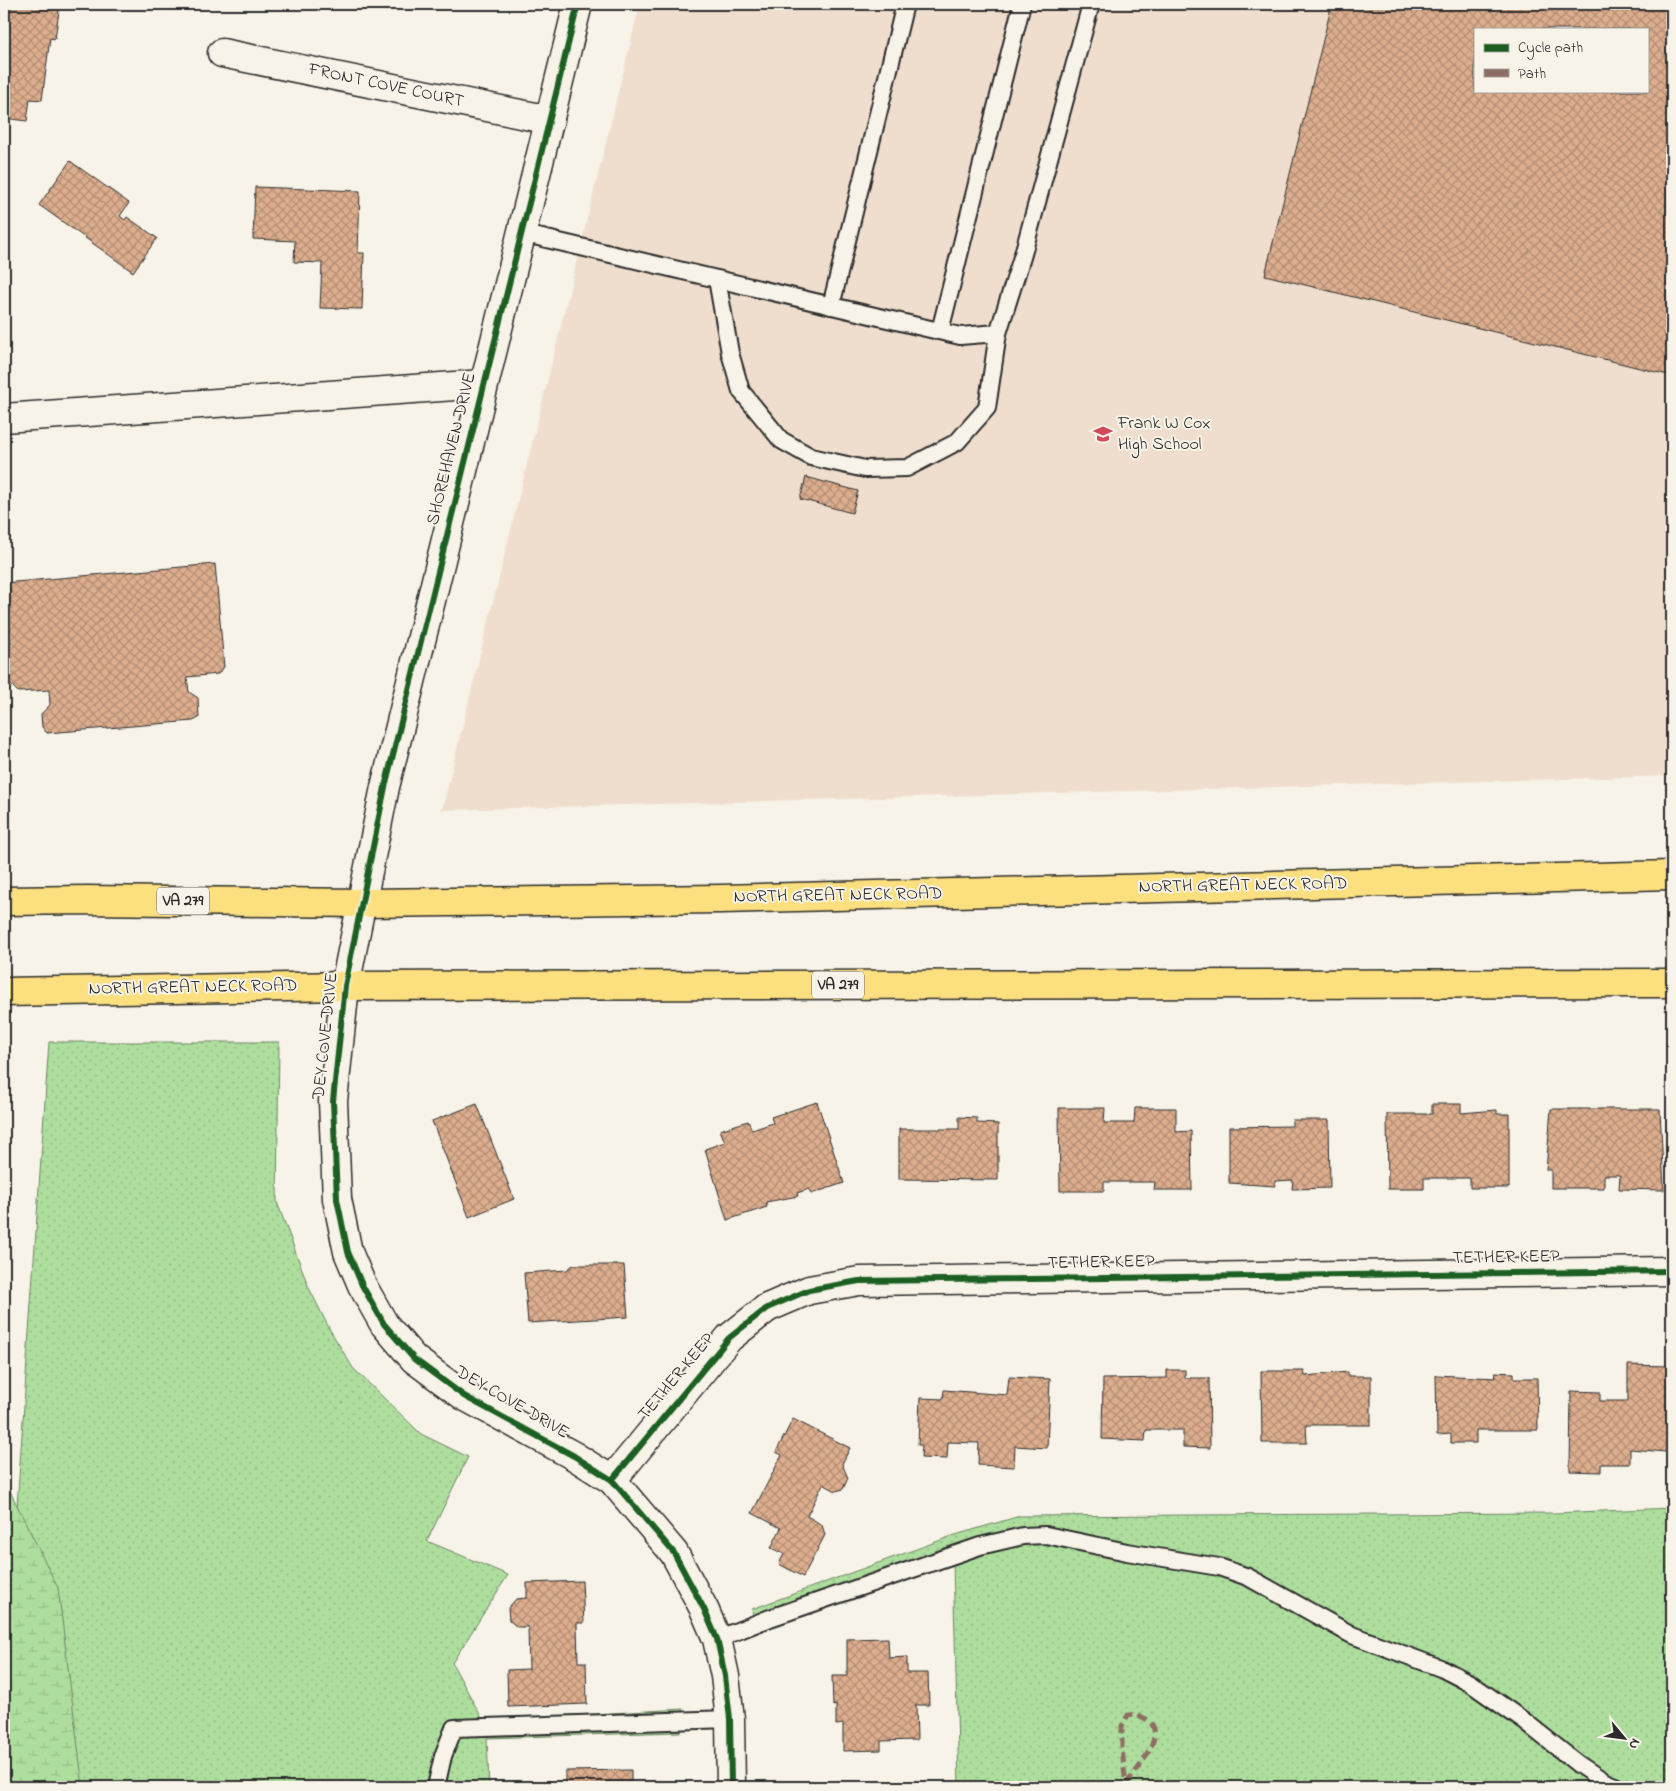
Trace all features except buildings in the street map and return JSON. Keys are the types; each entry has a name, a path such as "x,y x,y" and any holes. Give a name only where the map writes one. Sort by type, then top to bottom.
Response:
{"main road":[{"name":"NORTH GREAT NECK ROAD","path":"4,901 362,903 721,899 1672,875"},
{"name":"NORTH GREAT NECK ROAD","path":"4,992 345,986 1672,983"}],"street":[{"name":"SHOREHAVEN DRIVE","path":"362,903 385,787 578,4"},
{"name":"FRONT COVE COURT","path":"222,53 550,120"},
{"path":"4,418 483,384"},
{"name":"DEY COVE DRIVE","path":"362,903 345,986 333,1101 337,1200 348,1252 362,1285 384,1324 414,1358 464,1396 574,1456 612,1480 674,1553 704,1609 717,1639 725,1676 730,1720 730,1787"},
{"name":"TETHER KEEP","path":"612,1480 729,1338 767,1308 809,1290 859,1281 1672,1271"}],"lane":[{"path":"831,306 904,4"},
{"path":"940,331 1022,4"},
{"path":"717,279 730,353 741,391 781,440 811,457 866,469 906,468 957,442 987,408 998,333 1024,254 1091,4"},
{"path":"521,233 960,336 998,333"},
{"path":"717,1639 770,1618 980,1546 1023,1536 1046,1535 1127,1552 1219,1567 1248,1577 1352,1635 1443,1670 1470,1683 1524,1721 1578,1764 1605,1782 1617,1787"},
{"path":"436,1787 442,1756 454,1728 730,1720"}],"shaded area":[{"name":"Frank W Cox High School","path":"640,4 1672,4 1672,776 442,810"}],"green space":[{"path":"49,1042 279,1042 277,1202 309,1288 330,1330 353,1368 421,1434 468,1457 427,1541 508,1575 452,1663 483,1720 683,1709 680,1732 487,1738 489,1787 4,1787 4,1696"},
{"path":"4,1479 58,1588 83,1787 4,1787"},
{"path":"1672,1508 1672,1787 959,1787 953,1563 755,1633 752,1609 952,1536 1020,1516 1554,1513"}],"marked path":[{"path":"1126,1784 1143,1761 1153,1742 1154,1733 1152,1725 1146,1719 1135,1715 1128,1715 1122,1726 1126,1787"}],"cycle path":[{"path":"578,4 385,787 345,986 333,1101 337,1199 348,1252 362,1285 384,1324 414,1359 464,1396 574,1456 612,1480 674,1553 704,1609 717,1639 725,1676 730,1719 731,1787"},
{"path":"612,1480 729,1338 767,1308 809,1290 859,1281 1672,1271"}],"place":[{"name":"Frank W Cox High School","path":"1103,434"}]}
